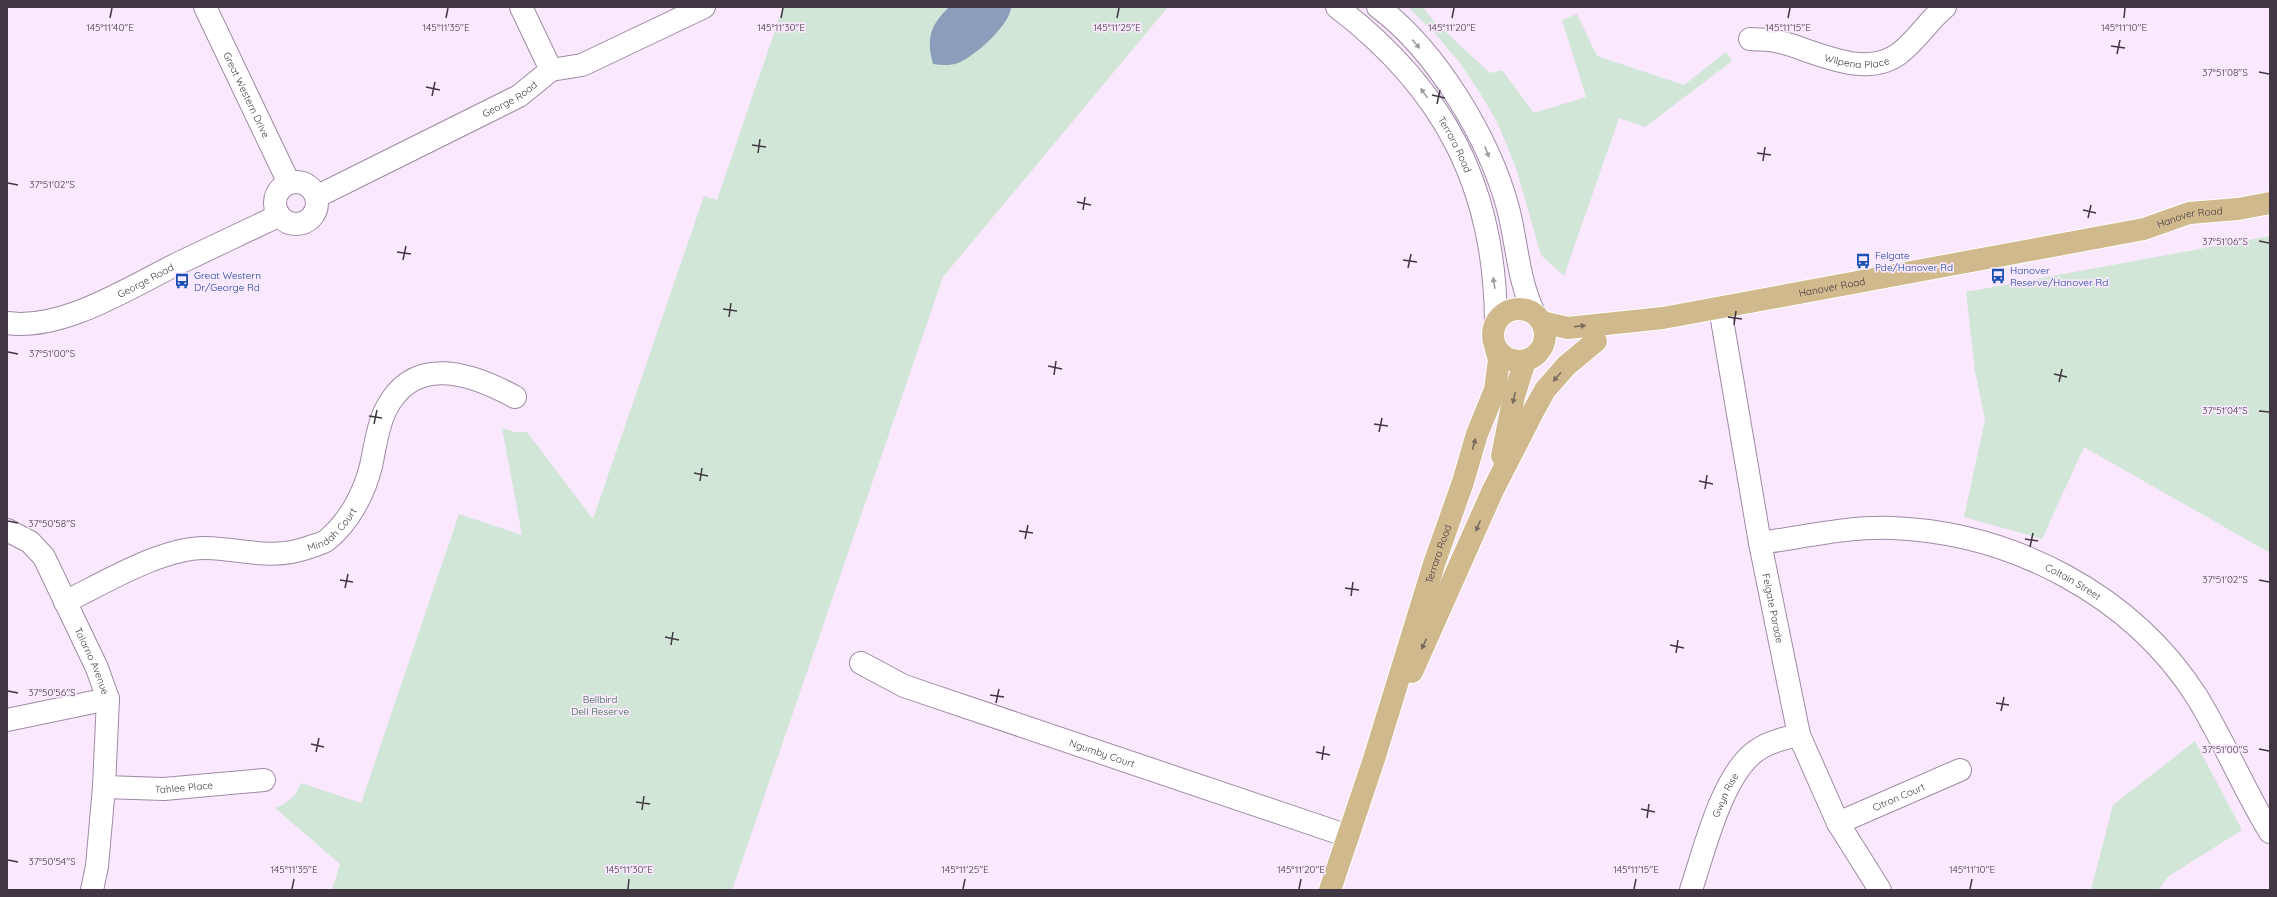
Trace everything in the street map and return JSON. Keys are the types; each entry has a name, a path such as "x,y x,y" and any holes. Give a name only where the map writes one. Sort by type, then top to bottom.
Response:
{"main road":[{"name":"Hanover Road","path":"1538,317 1568,328 1663,318 2144,229 2161,230 2212,219 2238,209 2270,203"},
{"path":"1519,308 1538,317 1545,340 1542,348 1530,359 1509,360 1496,349 1493,335 1496,322 1510,310 1519,308"},
{"name":"Hanover Road","path":"1530,359 1596,341 1663,318"},
{"name":"Terrara Road","path":"1374,760 1493,490 1545,390 1566,366 1596,341"},
{"name":"Terrara Road","path":"1330,890 1374,760 1434,564 1463,482 1477,434 1495,390 1499,360 1496,349"},
{"name":"Terrara Road","path":"1493,490 1514,396 1530,359"}],"street":[{"name":"Great Western Drive","path":"205,7 288,183"},
{"path":"521,7 551,70"},
{"name":"George Road","path":"316,197 519,96 551,70 582,65 704,7"},
{"name":"Terrara Road","path":"1336,7 1386,49 1415,81 1450,131 1465,162 1482,216 1496,290 1496,322"},
{"path":"1378,7 1409,36 1433,63 1453,90 1484,145 1508,207 1526,298 1538,317"},
{"name":"Wilpena Place","path":"1750,39 1779,41 1847,62 1876,63 1899,54 1930,20 1945,7"},
{"path":"288,183 303,183 314,191 316,197 316,209 308,221 295,225 288,224 278,216 274,208 275,196 281,187 288,183"},
{"name":"George Road","path":"7,323 16,325 53,320 92,306 278,216"},
{"name":"Felgate Parade","path":"1720,308 1760,543 1798,735 1838,823 1880,890"},
{"name":"Mindah Court","path":"65,602 136,567 183,550 205,548 276,555 301,550 326,541 344,523 357,504 370,468 378,428 385,411 397,391 420,376 434,372 449,372 488,383 515,398"},
{"name":"Coltain Street","path":"1760,543 1856,530 1891,528 1934,531 1968,538 1998,547 2036,561 2070,579 2116,610 2171,662 2197,697 2270,832"},
{"name":"Talarno Avenue","path":"7,530 30,542 44,557 97,668 108,699 104,787 97,866 92,890"},
{"name":"Ngumby Court","path":"860,663 904,686 1348,836"},
{"path":"7,720 108,699"},
{"name":"Gwyn Rise","path":"1691,890 1724,793 1740,766 1756,750 1780,739 1798,735"},
{"name":"Citron Court","path":"1838,823 1960,770"},
{"name":"Tahlee Place","path":"104,787 164,789 264,780"}],"green space":[{"name":"Bellbird Dell Reserve","path":"783,7 1168,7 943,277 732,890 332,890 340,864 275,808 284,804 291,798 297,792 301,783 361,803 459,514 522,535 502,428 515,432 527,432 593,519 704,196 717,200"},
{"path":"1408,7 1423,7 1434,21 1490,73 1502,70 1534,113 1586,97 1562,20 1577,14 1597,56 1684,85 1726,52 1732,61 1645,127 1619,118 1564,276 1541,255 1516,168 1497,122 1460,63 1437,36"},
{"path":"2270,236 2270,553 2084,447 2042,539 1964,517 1985,420 1975,371 1966,292"},
{"path":"2195,741 2242,830 2169,876 2158,890 2091,890 2113,805"}],"water":[{"path":"949,7 1011,7 1005,22 998,31 982,47 965,60 955,64 933,64 930,47 931,33 938,20"}],"place":[{"name":"Felgate Pde/Hanover Rd","path":"1863,261"},
{"name":"Hanover Reserve/Hanover Rd","path":"1998,276"},
{"name":"Great Western Dr/George Rd","path":"182,281"}]}
